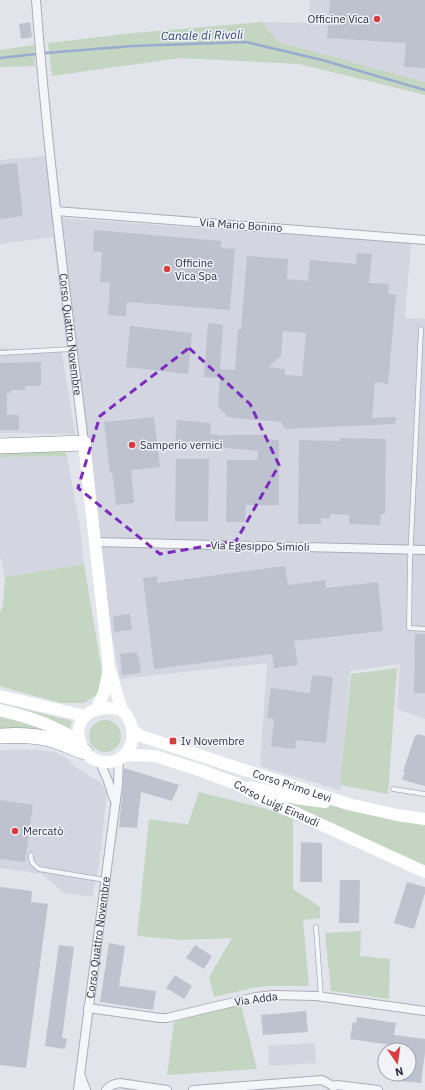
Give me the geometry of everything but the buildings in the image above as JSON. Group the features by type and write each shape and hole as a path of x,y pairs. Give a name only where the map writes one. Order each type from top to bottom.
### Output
{"highway":[{"path":"0,446 84,443"},
{"path":"0,736 37,737 82,747"}],"main road":[{"name":"Corso Quattro Novembre","path":"84,443 109,668 114,682 117,698 123,712"},
{"name":"Corso Quattro Novembre","path":"96,710 104,693 109,668"},
{"path":"0,696 86,716"},
{"path":"0,710 34,719 67,734 82,747 89,757 100,762 113,762 121,758 132,745 133,738 129,718 123,712 113,708 90,712 80,724 78,734 82,747"},
{"name":"Corso Luigi Einaudi","path":"132,730 141,736 237,768"},
{"name":"Corso Luigi Einaudi","path":"121,758 137,755 155,756 237,784 259,797 425,872"},
{"name":"Corso Primo Levi","path":"237,768 348,804 397,815 425,819"},
{"name":"Corso Primo Levi","path":"237,784 296,798 348,804"}],"street":[{"name":"Corso Quattro Novembre","path":"36,0 40,57 56,211 84,443"},
{"name":"Via Mario Bonino","path":"56,211 425,240"},
{"name":"Via Egesippo Simioli","path":"95,542 425,550"},
{"name":"Corso Quattro Novembre","path":"78,1090 79,1071 121,758"},
{"name":"Corso Quattro Novembre","path":"100,762 108,780 115,803"},
{"name":"Via Adda","path":"88,1008 167,1018 225,1004 273,995 321,997 425,1011"},
{"name":"Corso Quattro Novembre","path":"79,1071 86,1090"},
{"path":"193,1090 322,1080 332,1088 337,1085 378,1090"},
{"path":"106,1090 109,1086 120,1083 167,1090"}],"lane":[{"path":"421,329 410,550 409,628 425,629"},
{"path":"0,353 73,349"},
{"path":"393,789 425,794"},
{"path":"31,855 33,864 39,869 105,880"},
{"path":"316,927 321,997"}],"highlighted area":[{"path":"189,348 250,404 279,465 236,541 160,554 78,488 100,416"}],"shaded area":[{"path":"310,0 425,0 425,82 279,42 261,22 309,23"},
{"path":"44,156 62,218 411,243 405,318 425,319 425,719 397,709 400,664 350,671 340,790 260,766 267,663 120,679 95,542 53,237 0,244 0,160"},
{"path":"0,348 62,352 75,434 0,433"},
{"path":"67,456 80,527 84,564 5,577 0,555 0,457"},
{"path":"14,749 56,752 67,758 75,767 101,783 107,792 99,867 92,897 64,893 42,874 0,868 0,751"},
{"path":"315,1043 316,1063 269,1066 268,1046"}],"green space":[{"path":"261,22 279,42 425,82 425,95 299,64 180,58 52,76 48,43 133,33"},
{"path":"34,45 35,66 0,67 0,50"},
{"path":"0,450 60,450 65,452 67,456 0,457"},
{"path":"84,564 102,673 98,694 84,703 60,703 0,686 0,612 3,606 5,577"},
{"path":"397,668 388,794 340,785 351,674"},
{"path":"0,703 72,721 69,730 45,717"},
{"path":"0,717 40,728 38,732 0,732"},
{"path":"102,720 108,720 118,727 121,736 120,742 114,749 108,752 102,752 92,745 89,739 89,733 96,723"},
{"path":"199,792 267,809 293,819 293,889 320,907 320,918 303,920 309,986 269,986 252,988 214,997 209,977 232,938 182,940 137,936 149,819 191,825 188,824"},
{"path":"280,798 328,805 386,817 425,822 425,870 418,869"},
{"path":"361,931 360,956 390,959 389,999 331,991 325,933"},
{"path":"241,1005 257,1069 167,1075 174,1022"}],"waterway":[{"name":"Canale di Rivoli","path":"45,53 133,46 246,42 322,60 425,90"},
{"path":"0,58 36,54"}],"place":[{"name":"Officine Vica","path":"377,19"},
{"name":"Officine Vica Spa","path":"167,269"},
{"name":"Samperio vernici","path":"132,445"},
{"name":"Iv Novembre","path":"173,741"},
{"name":"Mercatò","path":"15,831"}]}
